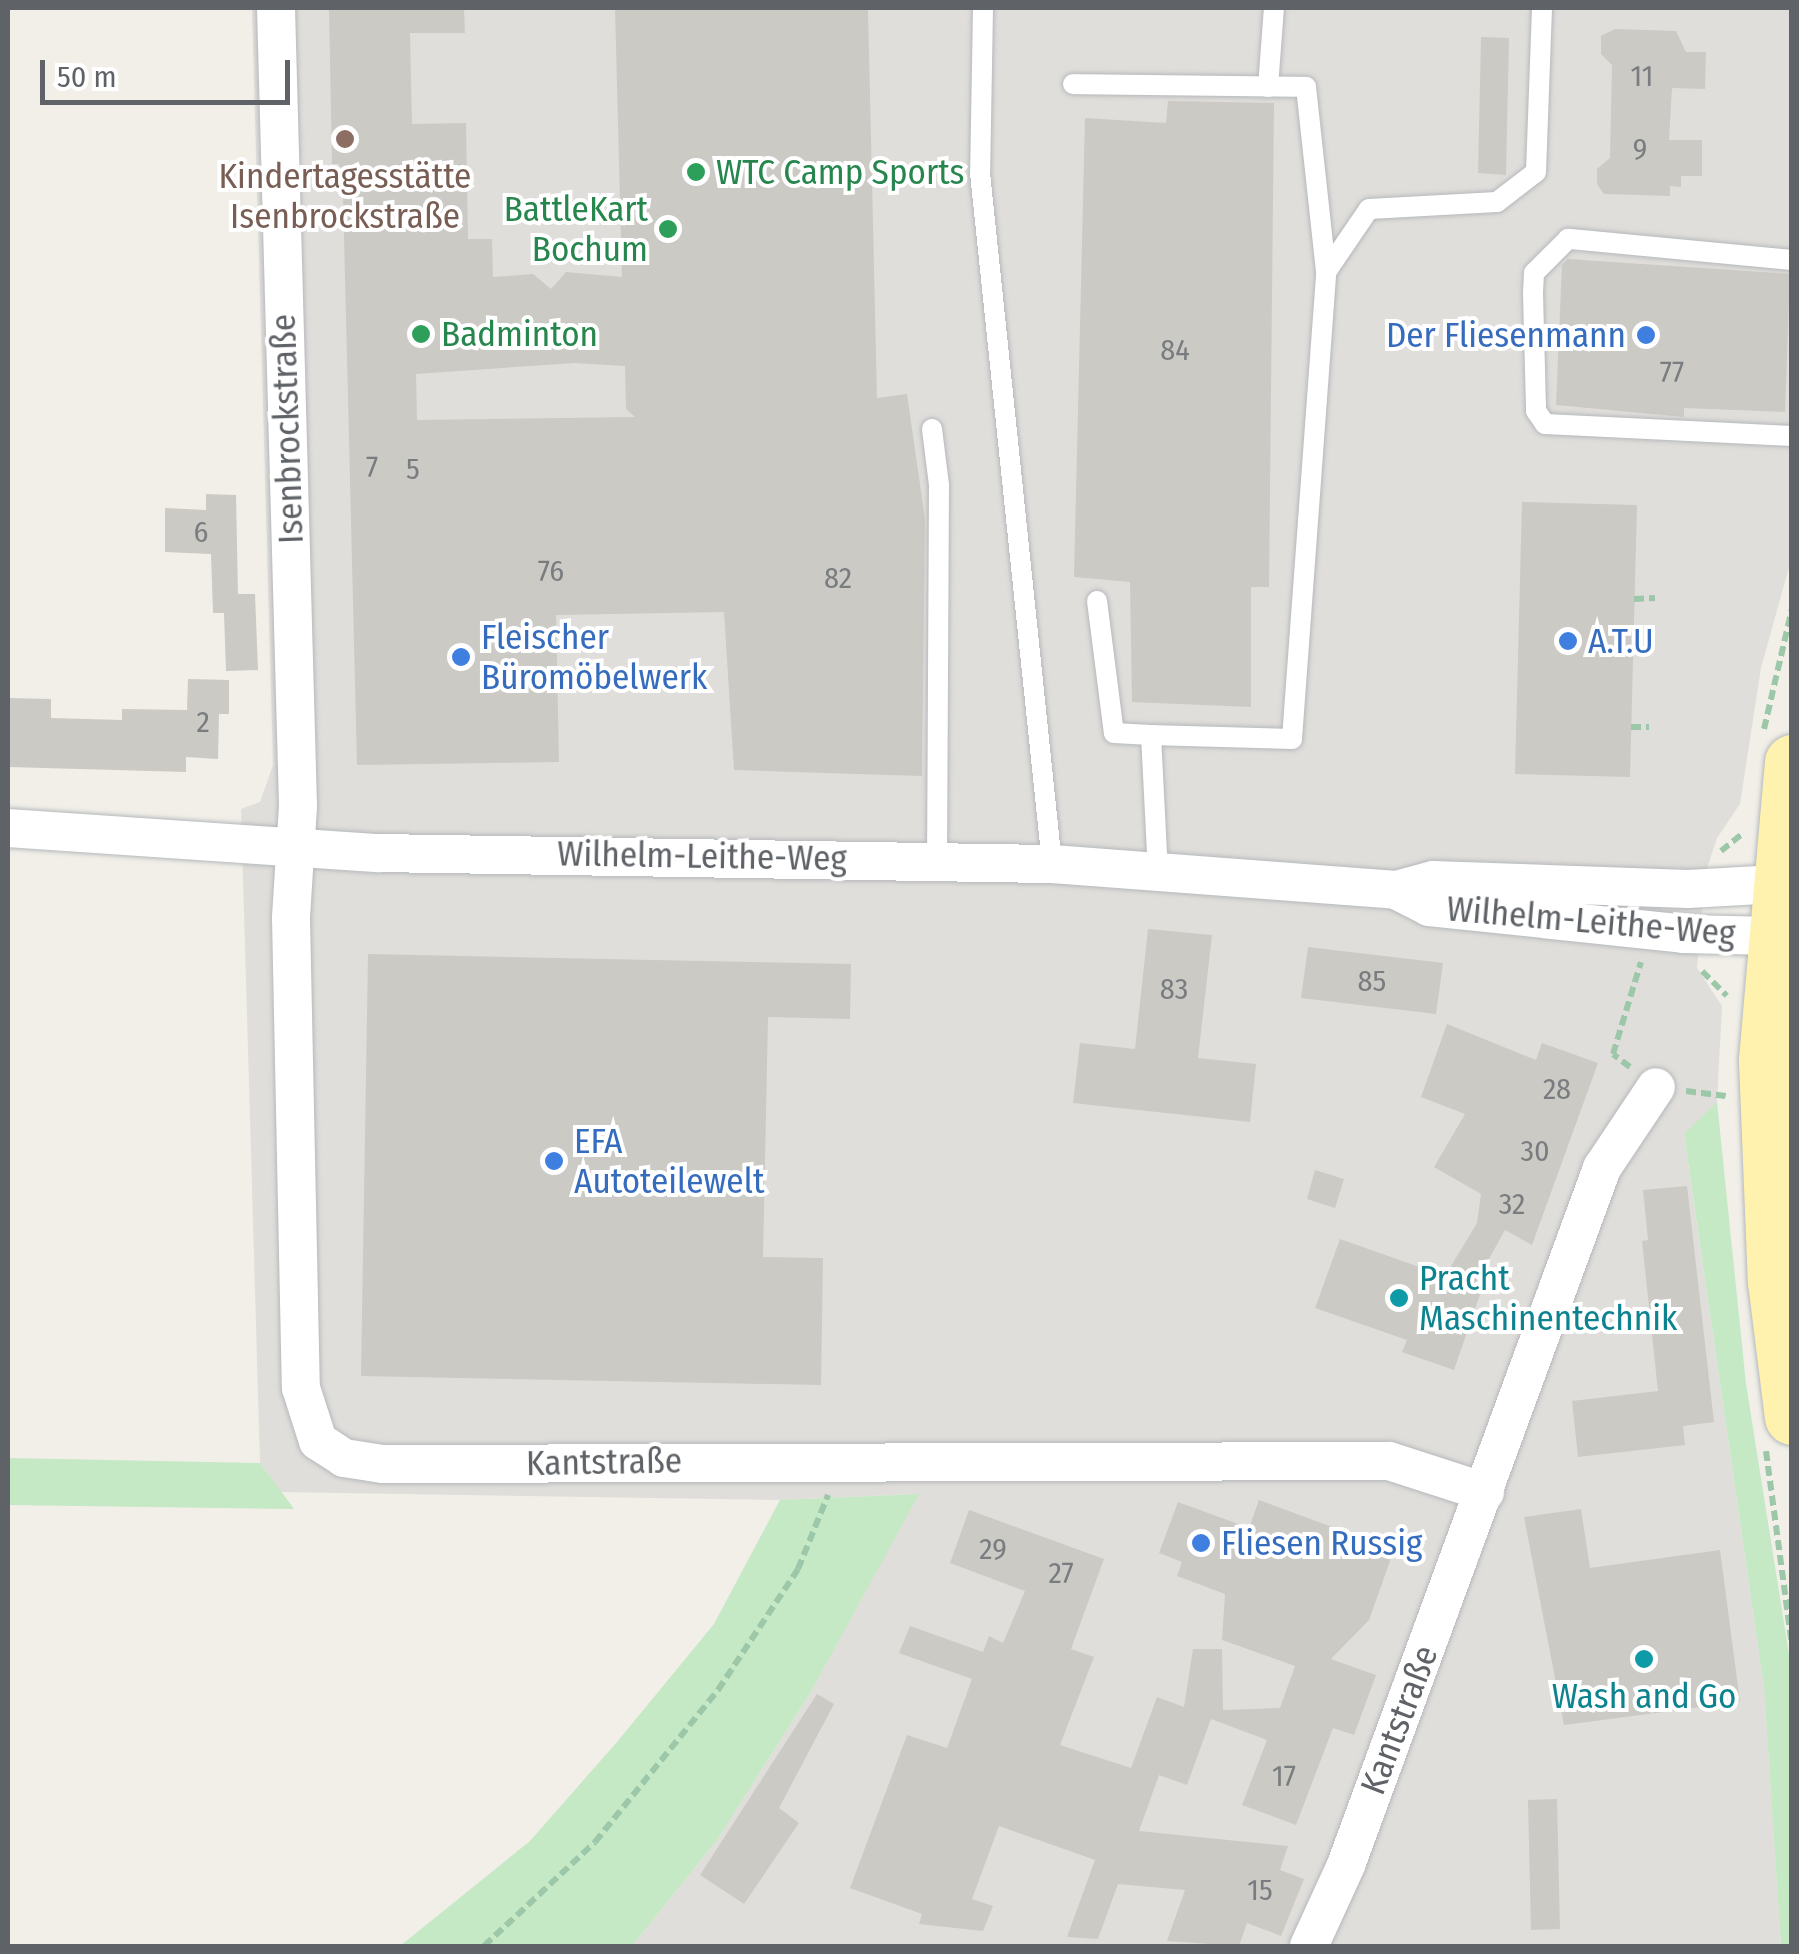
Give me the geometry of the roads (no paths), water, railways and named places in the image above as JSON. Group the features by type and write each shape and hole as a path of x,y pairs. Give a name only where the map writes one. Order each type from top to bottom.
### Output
{"main road":[{"path":"1792,762 1784,909 1766,1062 1775,1281 1792,1417"}],"street":[{"name":"Isenbrockstraße","path":"276,8 296,850"},
{"name":"Wilhelm-Leithe-Weg","path":"8,828 296,850 1052,864 1396,890 1433,880 1688,889 1784,909"},
{"name":"Kantstraße","path":"296,850 291,918 301,1388 318,1441 344,1458 383,1464 1388,1461 1484,1492"},
{"name":"Wilhelm-Leithe-Weg","path":"1396,890 1429,907 1684,934 1784,909"},
{"name":"Kantstraße","path":"1309,1946 1484,1492 1602,1168 1656,1087"}],"lane":[{"path":"983,8 980,173 1052,864"},
{"path":"1268,87 1274,8"},
{"path":"1326,272 1369,209 1497,202 1536,172 1542,8"},
{"path":"1073,84 1306,88 1326,272 1292,739 1114,733 1097,600"},
{"path":"1792,260 1568,239 1534,274 1533,293 1536,412 1545,424 1792,436"},
{"path":"932,429 939,485 937,860"},
{"path":"1151,736 1158,871"}],"place":[{"name":"Kindertagesstätte Isenbrockstraße","path":"345,139"},
{"name":"WTC Camp Sports","path":"696,172"},
{"name":"BattleKart Bochum","path":"668,229"},
{"name":"Badminton","path":"421,334"},
{"name":"Der Fliesenmann","path":"1646,335"},
{"name":"A.T.U","path":"1568,641"},
{"name":"Fleischer Büromöbelwerk","path":"461,657"},
{"name":"EFA Autoteilewelt","path":"554,1161"},
{"name":"Pracht Maschinentechnik","path":"1399,1298"},
{"name":"Fliesen Russig","path":"1201,1543"},
{"name":"Wash and Go","path":"1644,1659"}]}
